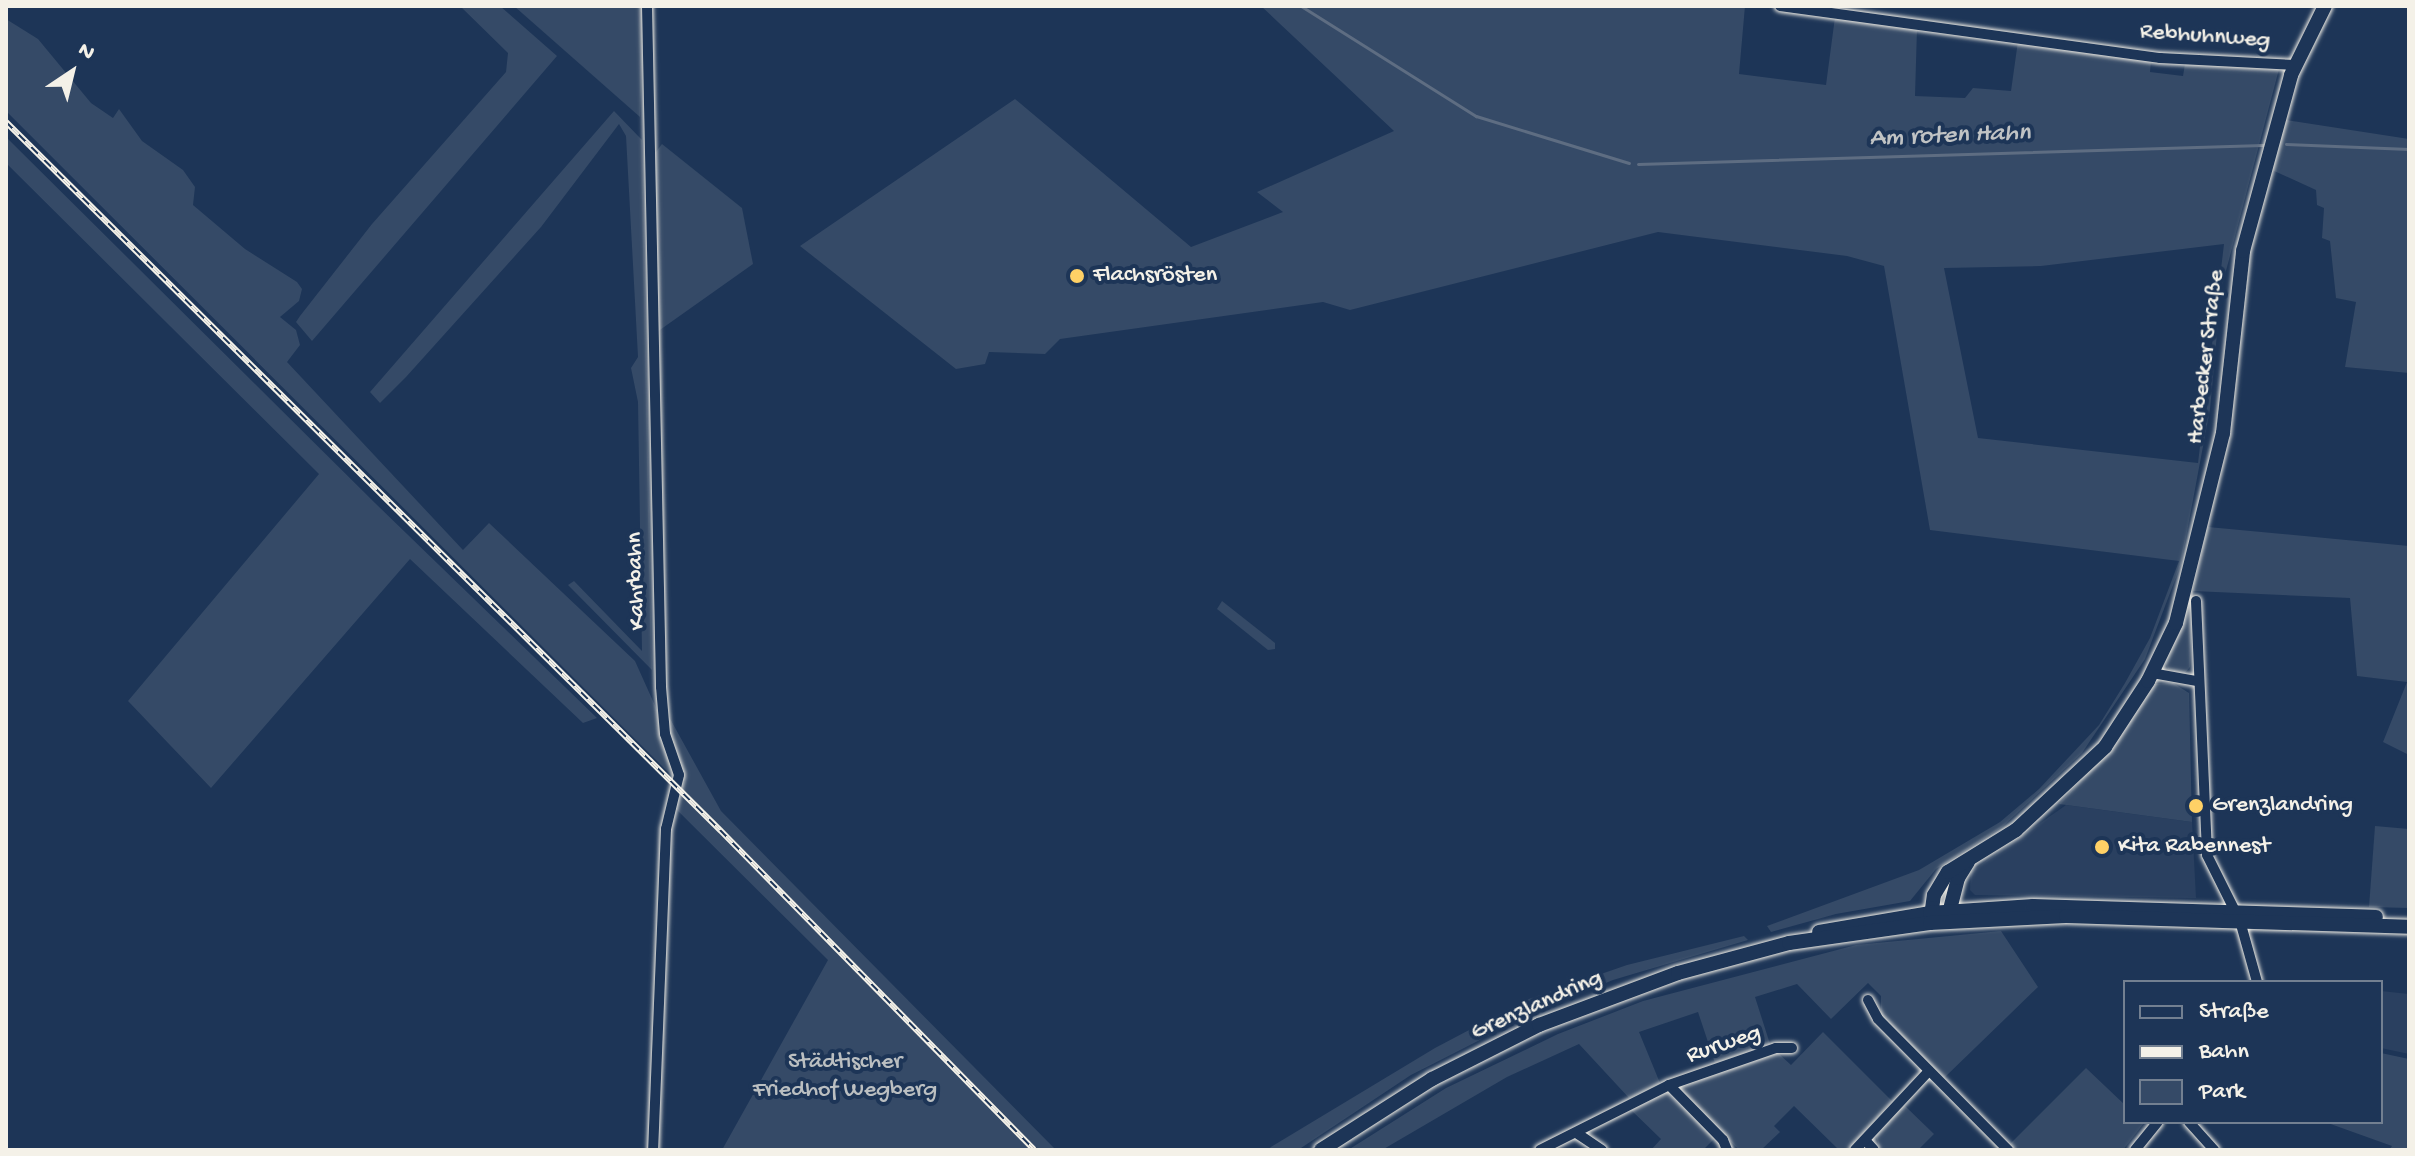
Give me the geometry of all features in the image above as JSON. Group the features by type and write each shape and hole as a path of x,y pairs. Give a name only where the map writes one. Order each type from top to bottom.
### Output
{"main road":[{"name":"Harbecker Straße","path":"1930,918 1948,872 2041,811 2091,762 2152,673 2176,623 2196,556 2223,433 2236,284 2295,65 2325,6"},
{"path":"1949,916 1958,878 1969,861"},
{"name":"Grenzlandring","path":"1321,1150 1432,1079 1539,1025 1678,973 1789,943 1930,918 2059,905 2409,927"},
{"name":"Grenzlandring","path":"2238,916 2409,919"}],"street":[{"name":"Kahrbahn","path":"647,6 661,687 665,734 679,775 666,829 653,1150"},
{"name":"Rebhuhnweg","path":"1780,6 2160,58 2295,65"},
{"path":"2196,601 2196,681 2207,855 2238,916 2256,980"},
{"path":"2152,673 2196,681"},
{"path":"1868,1000 1878,1019 2008,1150"},
{"name":"Rurweg","path":"1540,1150 1578,1134 1669,1085 1776,1048 1792,1048"},
{"path":"1855,1150 1929,1071"},
{"name":"Rurweg","path":"1669,1085 1723,1140 1727,1150"},
{"path":"2135,1150 2156,1124"},
{"path":"2191,1124 2214,1150"},
{"path":"1578,1134 1602,1150"},
{"path":"1865,1140 1874,1150"}],"shaded area":[{"name":"Kita Rabennest","path":"2066,805 2192,822 2196,898 1975,895 1970,890 1971,872"},
{"path":"2383,991 2409,994 2409,1054 2383,1048"}],"green space":[{"path":"460,6 500,6 557,56 312,341 296,322 300,316 372,224 506,72 508,53"},
{"path":"514,6 644,6 640,117"},
{"path":"1261,6 1745,6 1739,74 1826,85 1835,17 1917,29 1915,96 1965,98 1973,88 2011,91 2018,41 2151,60 2150,72 2183,76 2185,64 2279,69 2221,290 2210,409 2181,564 2145,659 2082,753 2002,827 1936,869 1910,901 1836,914 1771,932 1767,926 1919,870 2000,822 2039,789 2099,725 2125,683 2150,638 2179,561 1930,530 1884,266 1847,256 1658,232 1350,310 1323,302 1060,339 1045,354 989,352 985,364 956,369 800,246 1015,99 1191,247 1283,212 1257,192 1394,131","holes":["2224,244 2198,463 1978,438 1944,268 2041,266"]},
{"path":"6,19 38,39 91,103 113,118 119,109 142,141 183,170 195,187 193,205 245,249 297,282 302,289 299,301 280,317 296,330 300,345 287,362 463,550 489,523 635,661 657,710 661,738 676,769 672,776 6,111"},
{"path":"614,111 642,140 652,670 568,585 574,581 642,651 638,402 631,368 638,357 626,136 619,124 541,227 406,377 380,403 370,392"},
{"path":"2279,119 2409,139 2409,373 2345,367 2356,302 2336,298 2330,241 2322,238 2324,208 2317,205 2316,190 2272,170"},
{"path":"6,137 597,718 583,723 410,559 211,788 128,701 319,474 6,163"},
{"path":"662,144 742,208 753,264 657,332 653,156"},
{"path":"2208,527 2409,546 2409,755 2383,742 2407,682 2357,676 2350,598 2193,591 2190,667 2184,674 2168,669 2165,661 2189,605"},
{"path":"1222,601 1275,643 1275,649 1268,650 1217,609"},
{"path":"2173,683 2189,693 2192,822 2059,804 2110,749 2152,684"},
{"name":"Städtischer Friedhof Wegberg","path":"668,715 721,811 1056,1150 722,1150 828,960 675,808 685,781 667,733"},
{"path":"2375,826 2409,829 2409,908 2369,907"},
{"path":"2001,931 2038,987 1944,1078 1881,1015 1881,996 1868,983 1831,1019 1797,984 1755,997 1770,1044 1715,1063 1698,1012 1639,1032 1660,1083 1629,1098 1579,1044 1507,1077 1382,1150 1348,1150 1446,1088 1558,1034 1643,1001 1856,945"},
{"path":"1744,936 1748,940 1613,980 1535,1012 1411,1075 1298,1150 1266,1150 1435,1048 1526,1000 1627,965"},
{"path":"1823,1032 1892,1101 1848,1150 1839,1150 1794,1106 1774,1126 1780,1132 1761,1150 1739,1150 1680,1090 1682,1085 1778,1053 1791,1065"},
{"path":"2383,1053 2409,1059 2409,1150 2389,1150 2392,1146 2331,1124 2383,1124"},
{"path":"2086,1068 2123,1103 2123,1124 2143,1124 2123,1150 2016,1150 2010,1144"},
{"path":"1667,1092 1715,1138 1703,1150 1651,1150 1661,1139 1630,1109"},
{"path":"1903,1104 1934,1134 1918,1150 1880,1150 1876,1136"}],"waterway":[{"name":"Am roten Hahn","path":"1301,6 1476,116 1629,163"},
{"name":"Am roten Hahn","path":"2286,144 2409,149"},
{"name":"Am roten Hahn","path":"1638,164 2263,145"}],"railway":[{"path":"6,122 720,830 1034,1150"}],"place":[{"name":"Flachsrösten","path":"1077,276"},
{"name":"Grenzlandring","path":"2196,806"},
{"name":"Kita Rabennest","path":"2102,847"}]}
